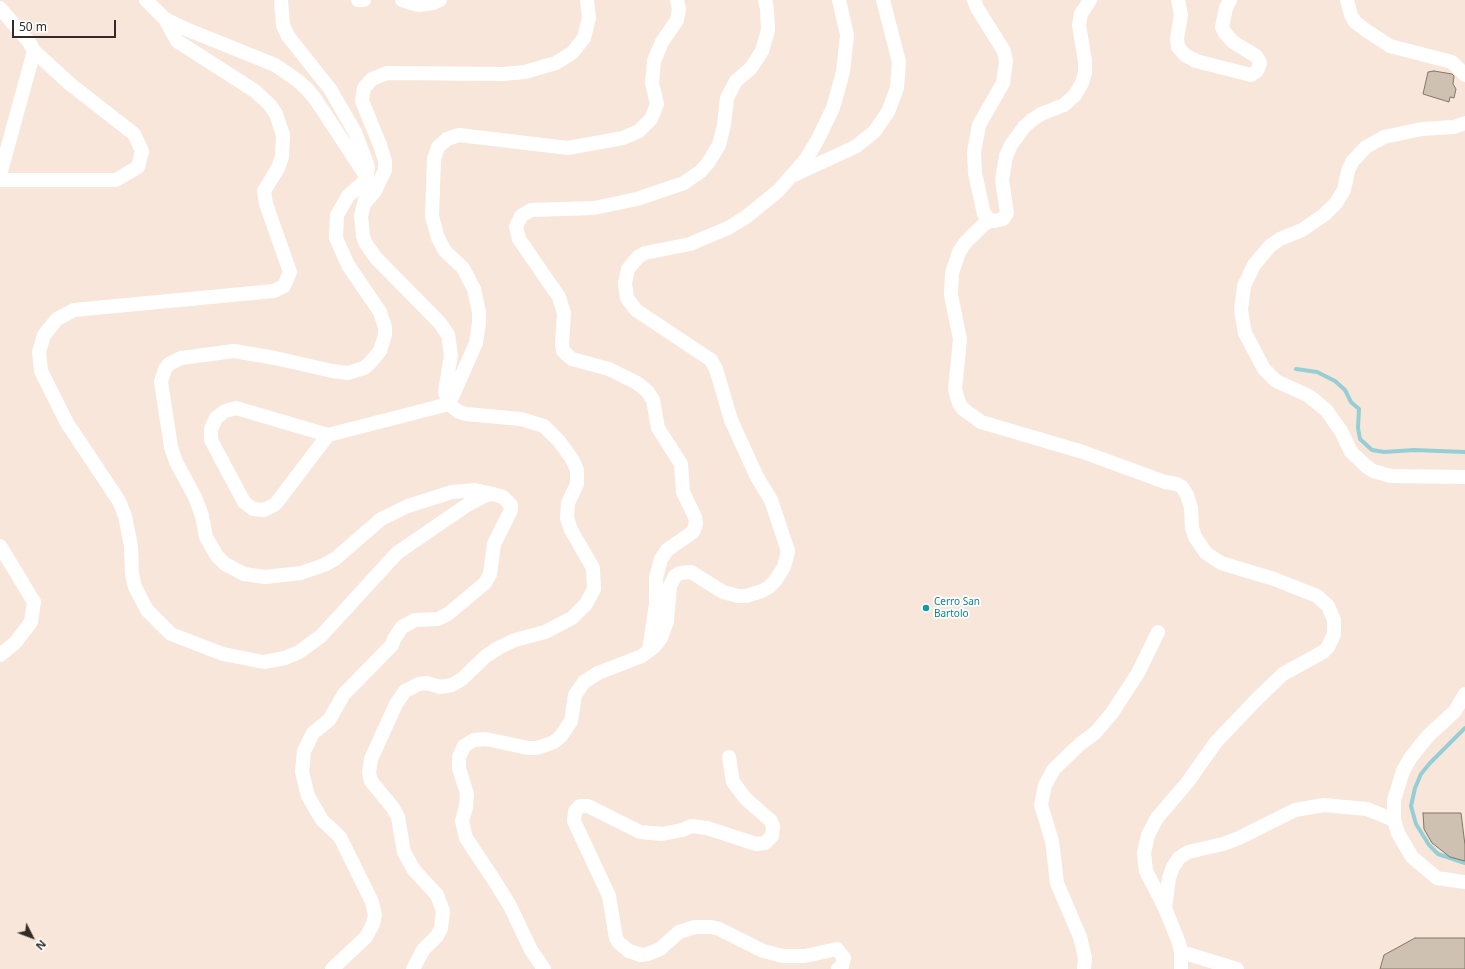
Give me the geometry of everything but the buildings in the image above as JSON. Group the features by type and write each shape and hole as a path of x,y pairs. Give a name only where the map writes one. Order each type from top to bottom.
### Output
{"street":[{"path":"146,0 165,19 177,41 255,91 270,105 276,114 282,135 282,157 278,168 264,191 266,204 290,272 284,286 274,291 74,310 57,319 44,335 39,352 41,371 67,422 119,501 126,516 131,546 132,574 135,587 147,610 171,634 223,654 264,662 285,658 299,652 321,636 397,553 467,505 484,496 493,494"},
{"path":"281,0 284,25 288,36 330,89 355,132 366,161 368,168 366,196 362,206 361,226 363,236 371,251 440,323 448,335 451,355 445,392 449,404 459,412 466,414 529,420 544,426 554,435 572,459 577,470 577,484 568,503 567,518 572,530 591,562 595,582 591,597 572,618 545,632 522,638 500,647 486,656 462,679 452,685 440,686 427,683 412,687 405,691 396,704 371,759 369,773 375,788 388,801 398,817 401,843 407,860 421,879 437,895 443,911 441,928 437,936 423,950 413,969"},
{"path":"358,0 364,0"},
{"path":"402,0 418,5 440,0"},
{"path":"362,206 375,191 385,170 385,161 380,145 362,101 364,88 372,79 387,73 504,74 525,72 556,63 572,53 584,38 589,18 587,0"},
{"path":"449,404 476,343 480,324 474,289 463,268 445,251 438,238 432,216 434,159 438,147 447,139 459,135 568,148 623,138 639,131 651,119 657,104 652,83 654,61 662,42 678,20 679,9 677,0"},
{"path":"649,652 656,604 656,578 661,559 667,550 693,532 696,524 695,517 683,492 681,464 658,428 653,400 647,391 637,383 609,369 572,359 564,351 562,344 564,313 559,297 519,239 516,227 521,216 531,210 594,208 637,199 684,183 701,171 719,145 724,125 727,98 736,81 751,68 764,46 768,20 765,0"},
{"path":"544,969 531,950 498,886 466,838 462,821 466,807 467,794 459,768 459,756 464,746 474,740 480,739 528,748 542,747 554,742 567,729 571,721 575,695 584,682 598,673 649,652 655,646 665,630 670,586 675,576 685,572 691,572 723,592 738,596 754,594 769,587 778,578 784,567 788,551 771,500 757,477 732,420 716,369 711,360 636,310 627,298 625,290 626,276 633,263 645,253 690,244 728,228 763,205 793,176 817,141 839,90 846,53 847,35 839,0"},
{"path":"793,176 855,147 874,132 888,112 897,88 898,62 883,0"},
{"path":"974,0 977,8 1004,51 1006,62 1003,83 979,125 974,152 975,173 984,214 994,222 1003,219 1007,213 1002,180 1003,168 1006,156 1017,135 1032,120 1041,114 1064,105 1075,95 1082,83 1085,73 1085,61 1080,19 1081,14 1090,0"},
{"path":"1178,0 1181,15 1177,38 1178,48 1185,55 1196,61 1251,75 1257,71 1260,63 1258,59 1256,56 1233,42 1222,27 1230,0"},
{"path":"1346,0 1355,22 1366,31 1390,46 1452,62 1465,76"},
{"path":"0,8 29,42 34,51 70,84 134,134 142,151 138,167 116,180 0,180"},
{"path":"165,19 186,29 262,59 297,80 316,100 364,172 366,180"},
{"path":"0,175 34,51"},
{"path":"1465,123 1454,127 1422,129 1384,137 1366,147 1352,162 1348,171 1344,190 1336,203 1302,230 1285,237 1270,246 1254,265 1244,286 1241,310 1245,333 1264,369 1276,381 1299,391 1326,410 1341,431 1351,452 1366,466 1373,471 1391,476 1465,477"},
{"path":"332,969 366,937 373,924 375,915 372,902 340,837 322,820 308,796 302,772 304,751 314,733 328,720 344,694 392,645 402,627 415,620 438,619 448,614 488,579 494,544 511,510 511,505 507,500 493,494 475,490 452,492 408,506 381,519 335,559 313,570 288,575 254,576 234,570 217,556 206,537 202,516 195,497 176,462 171,447 161,389 162,375 169,364 175,360 234,351 340,373 356,371 376,358 383,343 385,327 383,319 348,265 336,238 337,215 348,196 366,180"},
{"path":"990,220 980,227 965,243 959,252 952,273 951,295 960,339 955,389 959,403 963,409 981,422 1083,452 1165,482 1177,484 1182,487 1187,495 1191,508 1192,528 1195,537 1206,553 1221,563 1274,579 1317,596 1328,606 1334,620 1334,634 1328,647 1323,652 1283,674 1258,699 1216,742 1187,783 1152,826 1146,845 1145,862 1149,880 1165,908 1181,952 1181,969"},
{"path":"328,435 274,505 264,510 253,509 244,502 211,440 216,418 225,411 236,408 328,435 449,404"},
{"path":"0,546 34,602 31,622 14,642 0,655"},
{"path":"1084,969 1085,958 1080,937 1057,883 1052,841 1041,805 1045,785 1054,769 1080,744 1095,733 1112,713 1138,672 1158,632"},
{"path":"1465,694 1455,711 1428,736 1411,757 1398,785 1394,800 1394,820 1404,846 1419,865 1437,878 1465,882"},
{"path":"729,757 733,782 746,799 771,821 773,826 772,836 765,843 756,844 707,828 692,826 682,830 662,834 640,832 588,806 580,806 575,811 574,822 609,896 616,938 619,943 629,951 641,955 660,949 679,932 695,927 711,927 719,929 763,951 783,956 806,956 837,949 841,951 844,958 842,966 838,969"},
{"path":"1165,908 1172,867 1179,858 1188,852 1223,844 1239,838 1295,810 1324,805 1367,809 1394,820"},
{"path":"1181,952 1237,969"}],"waterway":[{"path":"1296,369 1317,372 1335,381 1345,390 1351,402 1359,409 1358,428 1360,439 1372,450 1384,452 1414,450 1465,452"},
{"path":"1465,728 1421,774 1415,788 1411,806 1416,824 1429,845 1438,854 1465,863"}],"place":[{"name":"Cerro San Bartolo","path":"926,608"}]}
